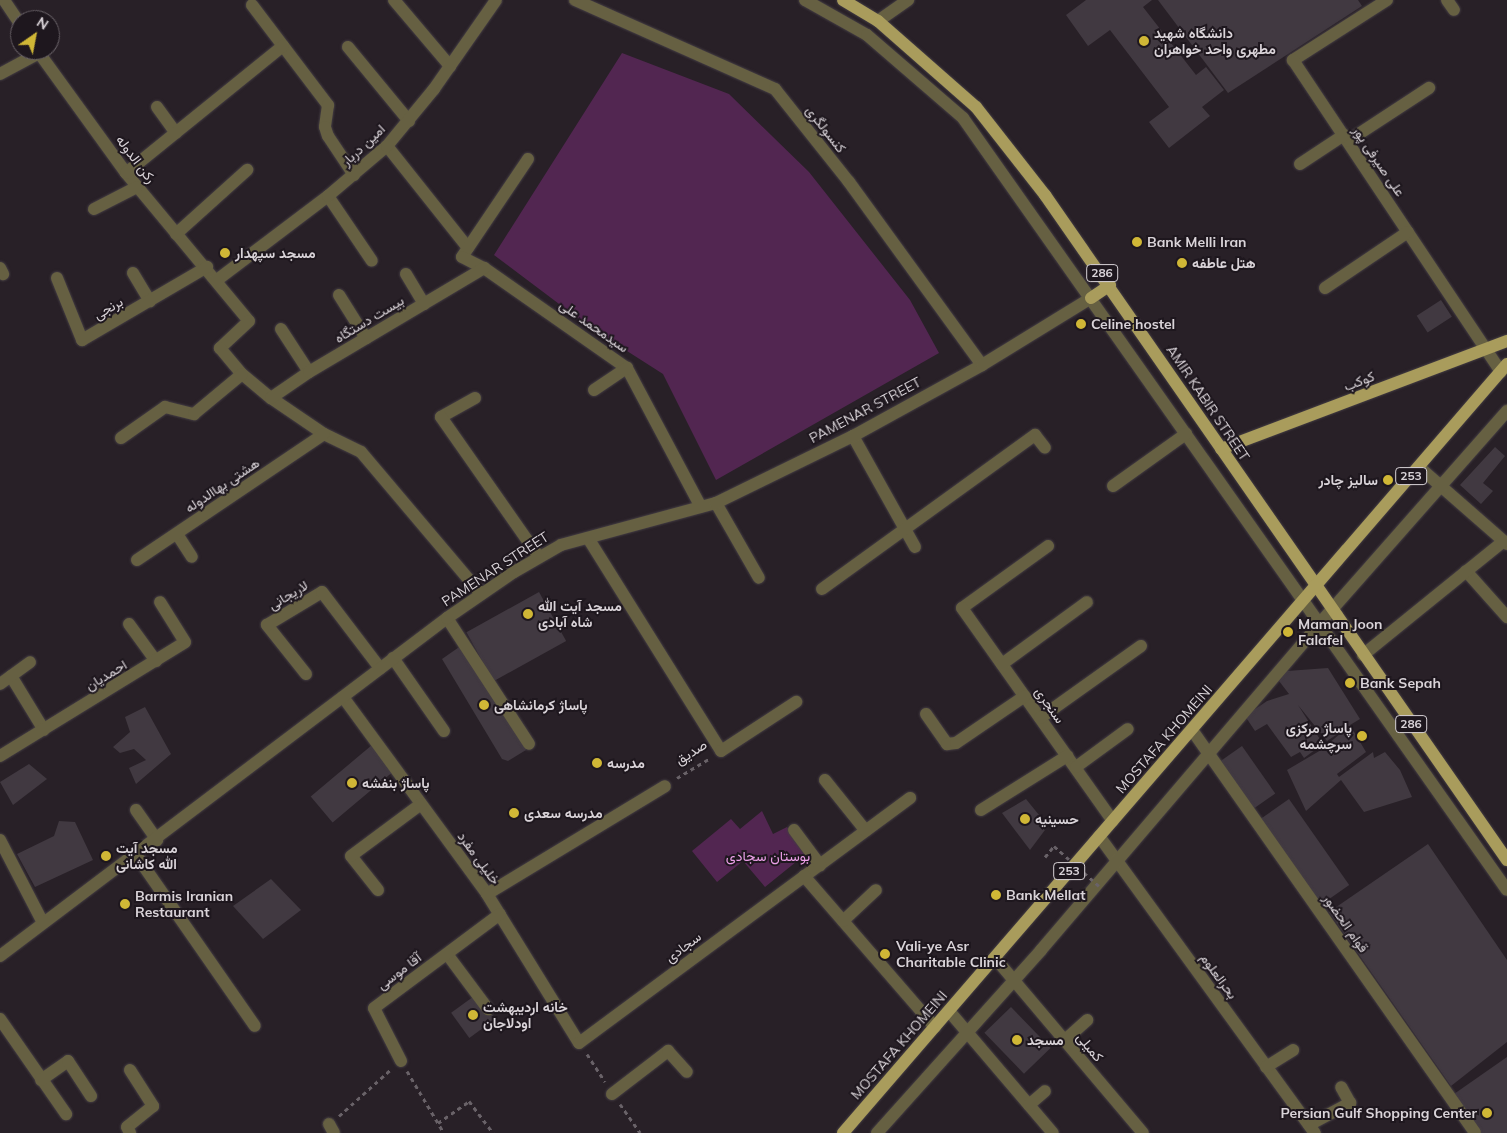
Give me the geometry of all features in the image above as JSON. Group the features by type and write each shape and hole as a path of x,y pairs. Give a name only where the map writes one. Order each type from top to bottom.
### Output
{"main road":[{"name":"AMIR KABIR STREET","path":"843,0 878,21 976,107 1110,284 1315,587 1507,860"},
{"path":"1091,298 1110,284"},
{"name":"کوکب","path":"1221,449 1507,341"},
{"name":"MOSTAFA KHOMEINI","path":"845,1132 1504,368"}],"street":[{"path":"394,0 450,66"},
{"name":"امین دربار","path":"218,280 328,196 387,146 409,121 496,0"},
{"name":"کنسولگری","path":"574,0 775,89 849,182 982,365"},
{"path":"805,0 867,34 963,118 1304,599 1507,890"},
{"path":"878,21 908,0"},
{"name":"علی صیرفی پور","path":"1387,0 1367,5 1293,60 1485,349 1504,368"},
{"path":"252,5 328,105 325,127 328,136 354,175"},
{"path":"126,173 283,46"},
{"path":"348,46 409,121"},
{"path":"0,74 23,60"},
{"name":"رکن الدوله","path":"44,60 126,173 176,234 218,280 249,321 220,348 242,374"},
{"path":"1300,164 1429,88"},
{"path":"157,107 176,133"},
{"name":"سیدمحمد علی","path":"387,146 465,253 627,368 701,507"},
{"path":"465,253 528,159"},
{"path":"176,234 247,170"},
{"path":"94,209 137,187"},
{"path":"328,196 372,261"},
{"path":"1324,288 1408,232"},
{"name":"برنجی","path":"57,278 82,340 207,268"},
{"name":"بیست دستگاه","path":"271,398 309,372 484,268"},
{"path":"133,273 150,301"},
{"path":"406,274 424,304"},
{"path":"339,295 366,338"},
{"name":"PAMENAR STREET","path":"0,956 158,840 447,618 539,557 561,545 716,503 853,436 982,365 1091,298"},
{"path":"281,329 309,372"},
{"path":"594,390 627,368"},
{"path":"121,438 165,407 194,414 242,374 271,398 324,434 361,452 481,594"},
{"path":"475,398 441,417 539,557"},
{"path":"877,1133 1117,860 1331,610 1443,487 1507,411"},
{"name":"هشتی بهاالدوله","path":"137,560 324,434"},
{"path":"1113,486 1186,434"},
{"path":"822,589 1035,435 1045,448"},
{"path":"853,436 915,547"},
{"path":"1362,655 1505,542 1418,467"},
{"path":"716,503 759,578"},
{"path":"177,534 192,557"},
{"name":"صدیق","path":"588,538 721,751"},
{"name":"سنجری","path":"1048,546 962,608 1113,820"},
{"path":"1466,571 1507,617"},
{"name":"لاریجانی","path":"306,674 267,625 322,592 380,668"},
{"name":"احمدیان","path":"0,756 185,642 160,602"},
{"path":"1002,664 1087,602"},
{"path":"447,618 529,744"},
{"path":"129,624 156,661"},
{"path":"1040,718 1141,646"},
{"path":"393,658 444,731"},
{"path":"30,662 5,680 44,730"},
{"path":"926,714 947,744 956,743 1025,696"},
{"name":"خلیلی مفرد","path":"344,697 487,894 579,1043"},
{"path":"721,751 796,702"},
{"path":"1076,767 1128,729"},
{"name":"قوام الحضور","path":"1192,730 1475,1133"},
{"path":"981,810 1067,756"},
{"path":"825,780 866,830"},
{"path":"487,894 665,786"},
{"name":"سجادی","path":"579,1043 910,798"},
{"path":"378,890 351,856 420,804"},
{"path":"136,810 158,840"},
{"path":"794,830 820,865"},
{"name":"بحرالعلوم","path":"1099,836 1312,1129"},
{"path":"0,840 43,923"},
{"path":"136,855 255,1026"},
{"path":"804,876 935,1027"},
{"path":"843,921 876,890"},
{"name":"آقا موسی","path":"401,1061 374,1008 500,914"},
{"path":"447,954 488,1009"},
{"name":"کمیلی","path":"995,958 1143,1133"},
{"path":"949,1011 1053,1133"},
{"path":"0,1019 66,1114"},
{"path":"1065,1040 1087,1020"},
{"path":"1266,1066 1293,1050"},
{"path":"612,1094 668,1051 687,1072"},
{"path":"41,1080 68,1061 91,1096"},
{"path":"130,1070 153,1106 127,1127 130,1133"},
{"path":"1312,1129 1350,1103 1341,1087"},
{"path":"1029,1105 1046,1091"}],"path":[{"name":"صدیق","path":"665,786 721,751"},
{"path":"1045,857 1054,846 1100,886"},
{"path":"332,1129 401,1061 444,1133"},
{"path":"438,1123 468,1101 494,1133"}],"green space":[{"path":"622,53 729,94 809,172 910,300 939,353 716,480 663,374 591,328 494,255"},
{"name":"بوستان سجادی","path":"762,811 773,834 787,827 807,853 765,887 743,861 717,882 692,851 731,819 740,829"}],"building":[{"path":"1086,0 1152,0 1143,7 1196,75 1206,67 1224,90 1202,107 1210,116 1169,148 1149,122 1169,107 1110,30 1088,46 1066,15"},
{"path":"1158,0 1358,0 1362,6 1228,93"},
{"path":"1441,300 1452,317 1428,333 1417,316"},
{"path":"1495,447 1505,456 1483,483 1493,491 1481,504 1460,485"},
{"name":"مسجد آیت الله شاه آبادی","path":"539,592 566,641 494,681 466,632"},
{"name":"پاساژ کرمانشاهی","path":"462,645 526,750 508,761 502,759 442,659"},
{"path":"1328,668 1360,719 1350,725 1366,752 1337,774 1339,777 1373,752 1374,758 1385,752 1400,770 1412,797 1364,812 1341,780 1306,811 1287,770 1321,750 1348,727 1327,741 1298,705 1323,744 1304,758 1300,752 1291,757 1267,724 1255,731 1245,716 1267,701 1289,694 1279,681 1287,671"},
{"path":"145,707 171,754 136,784 129,768 146,760 134,749 120,753 113,747 130,732 125,717"},
{"name":"پاساژ بنفشه","path":"372,745 394,771 333,822 311,796"},
{"path":"1242,746 1275,794 1253,809 1220,761"},
{"path":"29,764 47,779 13,805 0,782"},
{"name":"حسینیه","path":"1026,799 1048,826 1030,850 1002,813"},
{"path":"1289,799 1349,885 1321,905 1261,819"},
{"path":"59,821 75,822 93,860 35,887 17,854 54,836"},
{"path":"1428,844 1507,960 1507,1042 1451,1086 1329,912"},
{"path":"271,879 301,910 263,939 233,906"},
{"name":"خانه اردیبهشت اودلاجان","path":"477,994 495,1019 469,1038 451,1013"},
{"name":"مسجد","path":"1011,1007 1051,1048 1024,1074 984,1033"},
{"name":"Persian Gulf Shopping Center","path":"1507,1057 1507,1133 1481,1133 1454,1094"}],"place":[{"name":"دانشگاه شهید مطهری واحد خواهران","path":"1144,41"},
{"name":"Bank Melli Iran","path":"1137,242"},
{"name":"مسجد سپهدار","path":"225,253"},
{"name":"هتل عاطفه","path":"1182,263"},
{"name":"Celine hostel","path":"1081,324"},
{"name":"سالیز چادر","path":"1388,480"},
{"name":"مسجد آیت الله شاه آبادی","path":"528,614"},
{"name":"Maman Joon Falafel","path":"1288,632"},
{"name":"Bank Sepah","path":"1350,683"},
{"name":"پاساژ کرمانشاهی","path":"484,705"},
{"name":"پاساژ مرکزی سرچشمه","path":"1362,736"},
{"name":"مدرسه","path":"597,763"},
{"name":"پاساژ بنفشه","path":"352,783"},
{"name":"مدرسه سعدی","path":"514,813"},
{"name":"حسینیه","path":"1025,819"},
{"name":"مسجد آیت الله کاشانی","path":"106,856"},
{"name":"Bank Mellat","path":"996,895"},
{"name":"Barmis Iranian Restaurant","path":"125,904"},
{"name":"Vali-ye Asr Charitable Clinic","path":"885,954"},
{"name":"خانه اردیبهشت اودلاجان","path":"473,1015"},
{"name":"مسجد","path":"1017,1040"},
{"name":"Persian Gulf Shopping Center","path":"1487,1113"}]}
